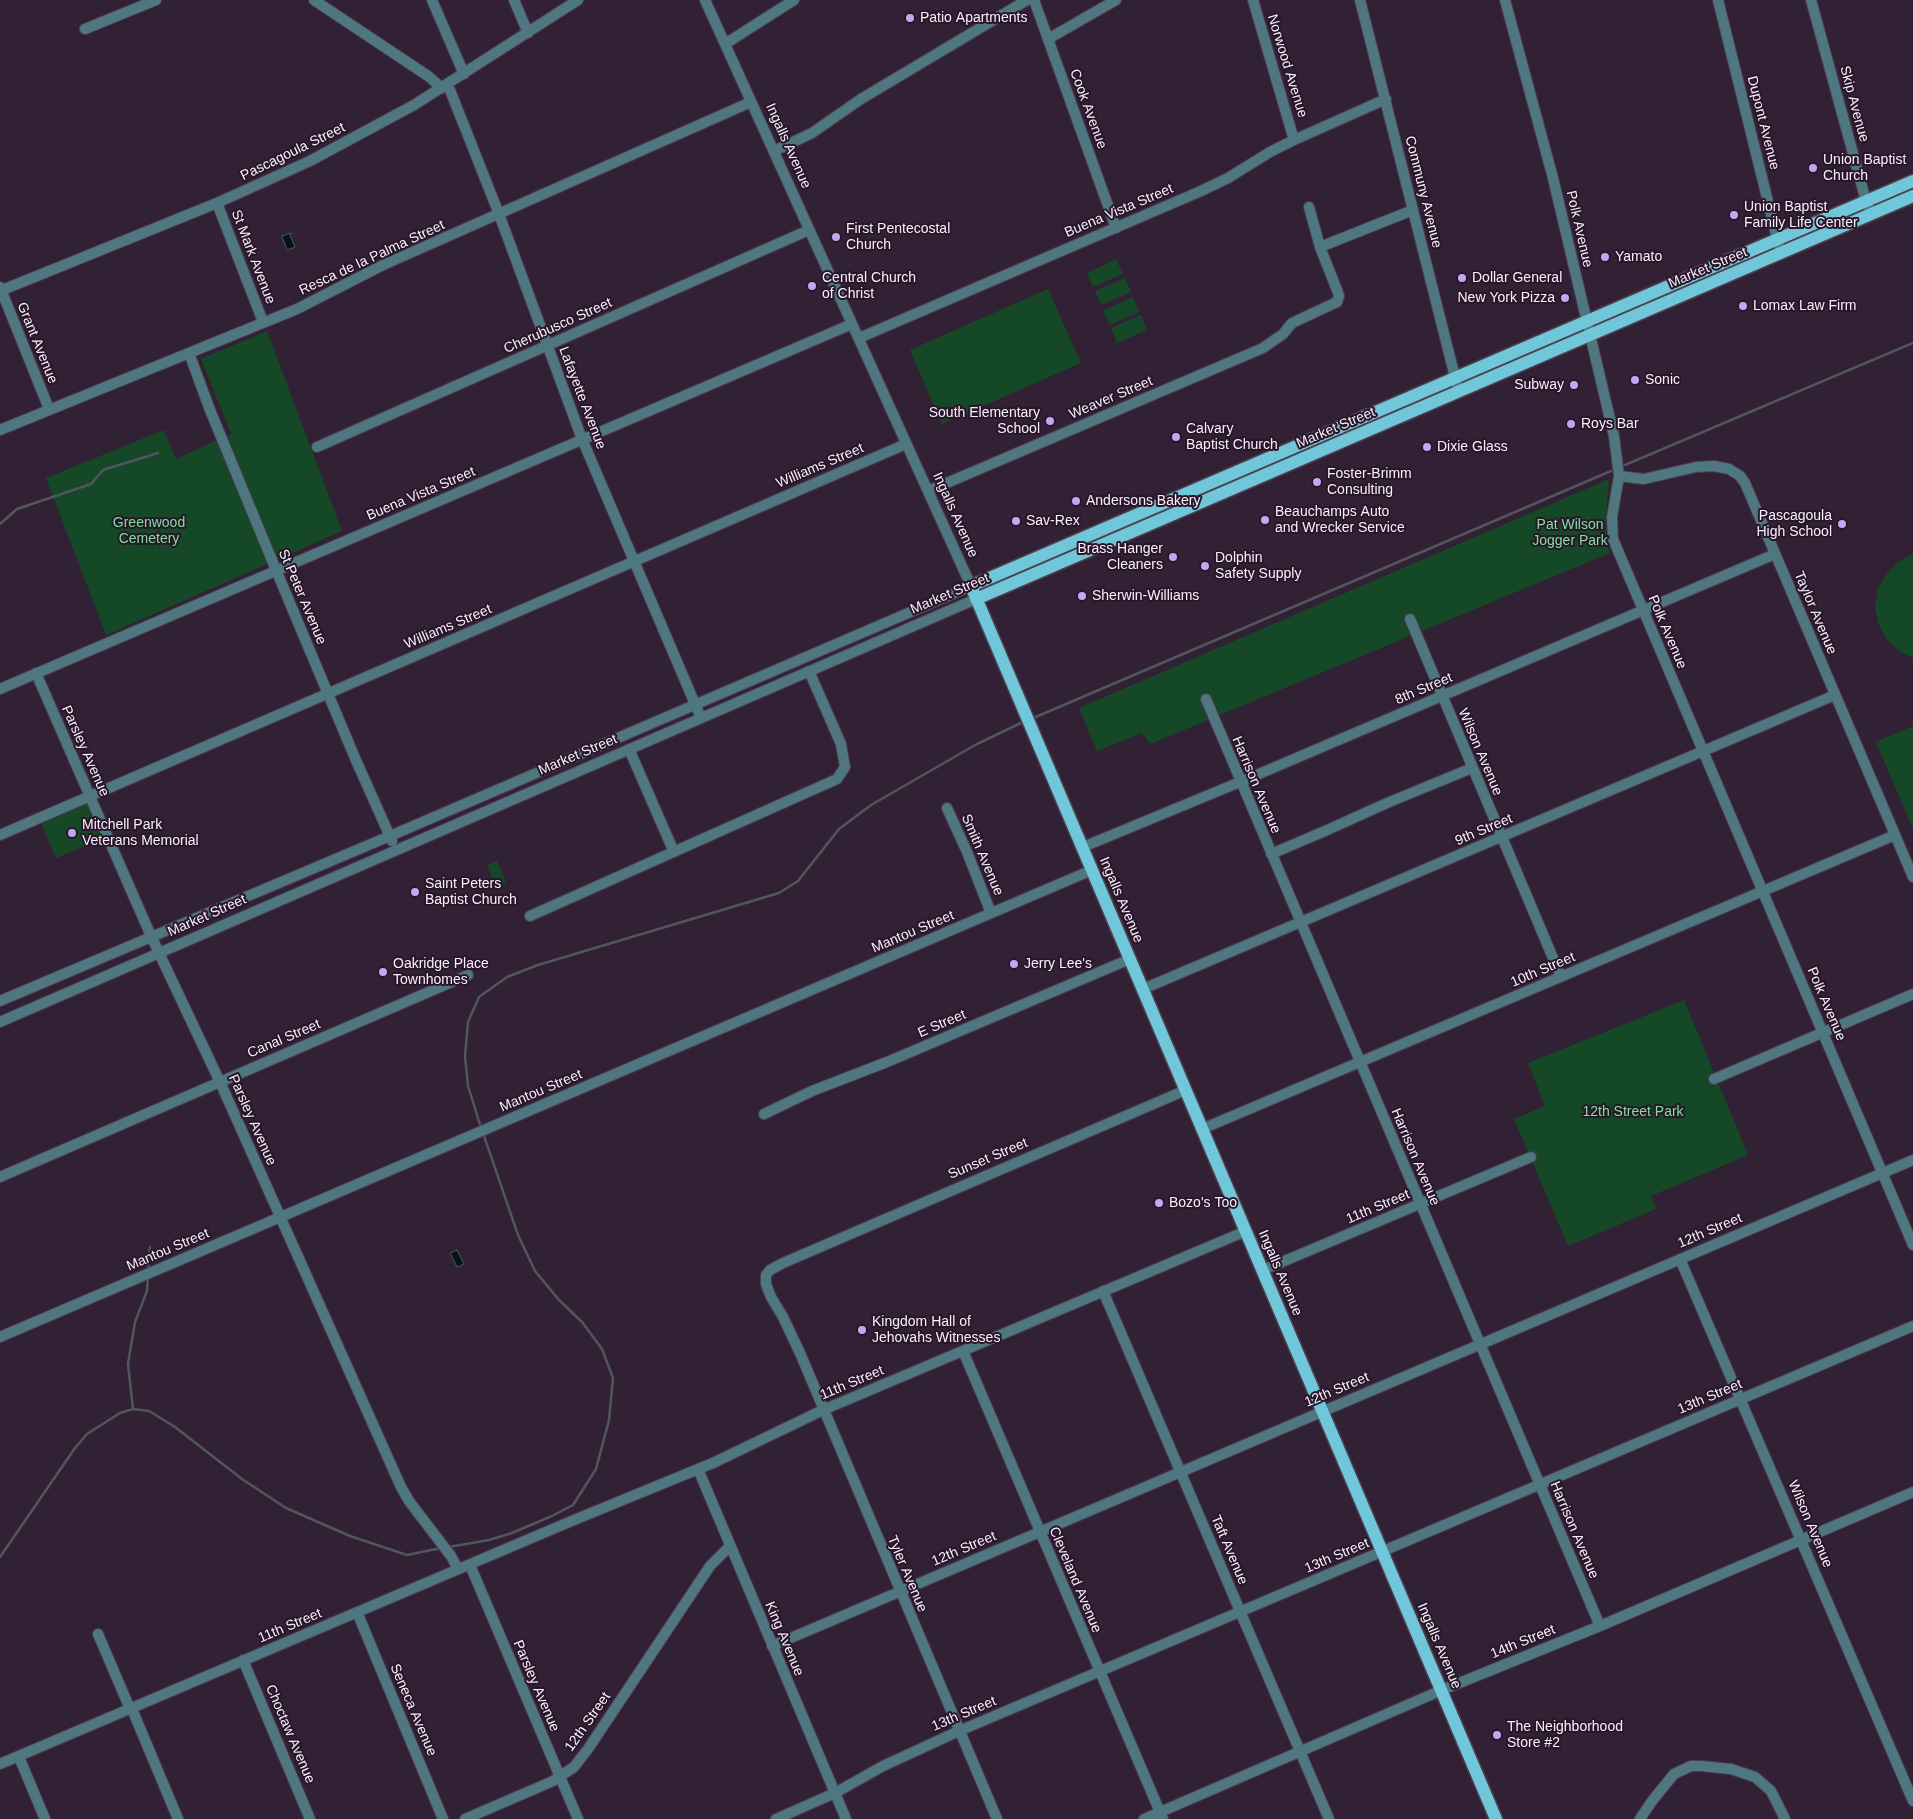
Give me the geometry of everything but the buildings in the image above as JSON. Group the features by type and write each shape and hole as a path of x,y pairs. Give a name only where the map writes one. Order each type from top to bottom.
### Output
{"main road":[{"name":"Market Street","path":"971,586 1913,181"},
{"name":"Market Street","path":"976,599 1913,196"},
{"name":"Ingalls Avenue","path":"971,586 1496,1819"}],"street":[{"path":"85,29 156,0"},
{"path":"314,0 445,87"},
{"path":"432,0 464,74"},
{"path":"514,0 528,33"},
{"name":"Pascagoula Street","path":"1,290 217,203 345,143 445,87 578,0"},
{"name":"Ingalls Avenue","path":"705,0 971,586"},
{"path":"725,44 794,0"},
{"path":"774,151 812,133 861,99 1027,0"},
{"name":"Cook Avenue","path":"1034,0 1116,228"},
{"path":"1048,38 1116,0"},
{"name":"Norwood Avenue","path":"1253,0 1294,140"},
{"name":"Communy Avenue","path":"1360,0 1458,391"},
{"name":"Polk Avenue","path":"1505,0 1553,178 1614,436 1619,476 1611,530 1617,551 1913,1244"},
{"name":"Dupont Avenue","path":"1718,0 1781,253"},
{"name":"Skip Avenue","path":"1811,0 1866,201 1872,214"},
{"name":"Lafayette Avenue","path":"445,87 499,214 582,439 701,718"},
{"name":"Buena Vista Street","path":"859,338 1228,178 1270,152 1294,140 1386,99"},
{"name":"Resca de la Palma Street","path":"0,430 297,308 383,266 751,102"},
{"name":"St Mark Avenue","path":"217,203 263,322"},
{"path":"1309,206 1320,247 1413,210"},
{"name":"Cherubusco Street","path":"317,447 809,230"},
{"name":"Weaver Street","path":"928,491 1263,348 1278,338 1292,323 1337,302 1339,296 1320,247"},
{"name":"Grant Avenue","path":"1,290 49,410"},
{"name":"Buena Vista Street","path":"0,689 852,324"},
{"name":"St Peter Avenue","path":"189,353 210,410 276,570 396,849"},
{"name":"Williams Street","path":"0,835 906,444"},
{"name":"Taylor Avenue","path":"1619,476 1644,479 1714,466 1729,469 1740,476 1748,488 1913,878"},
{"name":"8th Street","path":"1082,847 1442,697 1775,554"},
{"name":"Market Street","path":"0,1001 390,836 971,586"},
{"name":"Market Street","path":"0,1022 976,599"},
{"name":"Wilson Avenue","path":"1410,619 1560,977"},
{"path":"530,916 837,779 845,767 841,744 808,672"},
{"name":"Parsley Avenue","path":"36,673 151,936 220,1082 401,1487 451,1556 458,1569"},
{"name":"9th Street","path":"1143,989 1835,695"},
{"name":"Harrison Avenue","path":"1206,699 1600,1626"},
{"path":"629,749 674,852"},
{"path":"1271,854 1472,768"},
{"name":"Smith Avenue","path":"947,808 991,913"},
{"name":"10th Street","path":"1202,1130 1895,835"},
{"name":"Mantou Street","path":"0,1337 1092,870"},
{"name":"E Street","path":"764,1114 812,1091 896,1058 1130,959"},
{"name":"Canal Street","path":"0,1177 468,975"},
{"path":"1714,1079 1913,994"},
{"name":"Sunset Street","path":"794,1340 771,1297 765,1279 770,1270 904,1210 1186,1090"},
{"name":"11th Street","path":"1263,1270 1531,1156"},
{"name":"12th Street","path":"772,1646 1913,1160"},
{"name":"11th Street","path":"0,1764 470,1565 572,1516 698,1470 756,1444 823,1410 1246,1232"},
{"name":"Wilson Avenue","path":"1680,1259 1913,1801"},
{"name":"Taft Avenue","path":"1103,1291 1329,1819"},
{"name":"13th Street","path":"776,1819 835,1793 883,1766 959,1731 1913,1326"},
{"name":"Tyler Avenue","path":"794,1340 997,1819"},
{"name":"Cleveland Avenue","path":"963,1351 1161,1816"},
{"name":"King Avenue","path":"698,1470 846,1819"},
{"name":"14th Street","path":"1144,1819 1161,1816 1300,1752 1442,1690 1600,1626 1913,1492"},
{"name":"12th Street","path":"466,1819 560,1777 574,1767 588,1749 710,1566 730,1546"},
{"name":"Parsley Avenue","path":"470,1565 578,1819"},
{"name":"Seneca Avenue","path":"357,1612 443,1819"},
{"path":"100,1638 178,1819"},
{"name":"Choctaw Avenue","path":"243,1660 310,1819"},
{"path":"19,1757 45,1819"},
{"path":"1640,1819 1674,1774 1691,1766 1731,1770 1755,1777 1771,1791 1785,1819"}],"green space":[{"path":"1116,259 1123,274 1093,287 1087,273"},
{"path":"1125,278 1131,292 1101,305 1095,291"},
{"path":"1048,289 1081,363 942,424 910,350"},
{"path":"1133,297 1139,312 1110,325 1103,311"},
{"path":"1141,315 1147,330 1117,343 1111,328"},
{"name":"Greenwood Cemetery","path":"267,331 342,531 106,635 46,478 164,430 176,459 231,434 201,359"},
{"name":"Pat Wilson Jogger Park","path":"1609,479 1605,530 1610,553 1150,744 1142,733 1097,751 1079,708"},
{"path":"1913,554 1913,658 1899,651 1886,638 1879,625 1875,607 1878,588 1885,576 1898,562"},
{"path":"1913,726 1913,829 1876,742"},
{"path":"88,800 104,838 56,858 40,820"},
{"path":"497,861 506,882 496,887 487,865"},
{"name":"12th Street Park","path":"1684,1000 1748,1155 1651,1196 1656,1209 1568,1246 1514,1119 1545,1106 1528,1063"}],"shaded area":[{"path":"291,233 290,235 295,247 287,250 282,236"},
{"path":"457,1250 464,1264 457,1267 450,1253"}],"waterway":[{"path":"1625,465 1913,343"},
{"path":"0,524 17,509 91,484 103,470 158,453"},
{"path":"1031,719 1611,471"},
{"path":"481,1128 468,1086 465,1056 468,1022 479,997 507,977 538,965 779,893 798,881 839,829 871,805 977,744 1023,722"},
{"path":"449,1547 489,1540 512,1533 573,1505 596,1469 609,1420 613,1378 602,1349 582,1322 559,1300 535,1271 518,1235 483,1133"},
{"path":"148,1271 150,1247"},
{"path":"133,1409 128,1364 135,1322 147,1291 148,1276"},
{"path":"0,1557 75,1448 87,1434 120,1413 133,1409 149,1411 175,1427 242,1479 286,1508 350,1536 407,1555 441,1548"}],"place":[{"name":"Patio Apartments","path":"910,18"},
{"name":"Union Baptist Church","path":"1813,168"},
{"name":"Union Baptist Family Life Center","path":"1734,215"},
{"name":"First Pentecostal Church","path":"836,237"},
{"name":"Yamato","path":"1605,257"},
{"name":"Dollar General","path":"1462,278"},
{"name":"Central Church of Christ","path":"812,286"},
{"name":"New York Pizza","path":"1565,298"},
{"name":"Lomax Law Firm","path":"1743,306"},
{"name":"Sonic","path":"1635,380"},
{"name":"Subway","path":"1574,385"},
{"name":"South Elementary School","path":"1050,421"},
{"name":"Roys Bar","path":"1571,424"},
{"name":"Calvary Baptist Church","path":"1176,437"},
{"name":"Dixie Glass","path":"1427,447"},
{"name":"Foster-Brimm Consulting","path":"1317,482"},
{"name":"Andersons Bakery","path":"1076,501"},
{"name":"Beauchamps Auto and Wrecker Service","path":"1265,520"},
{"name":"Sav-Rex","path":"1016,521"},
{"name":"Pascagoula High School","path":"1842,524"},
{"name":"Brass Hanger Cleaners","path":"1173,557"},
{"name":"Dolphin Safety Supply","path":"1205,566"},
{"name":"Sherwin-Williams","path":"1082,596"},
{"name":"Mitchell Park Veterans Memorial","path":"72,833"},
{"name":"Saint Peters Baptist Church","path":"415,892"},
{"name":"Jerry Lee's","path":"1014,964"},
{"name":"Oakridge Place Townhomes","path":"383,972"},
{"name":"Bozo's Too","path":"1159,1203"},
{"name":"Kingdom Hall of Jehovahs Witnesses","path":"862,1330"},
{"name":"The Neighborhood Store #2","path":"1497,1735"}]}
